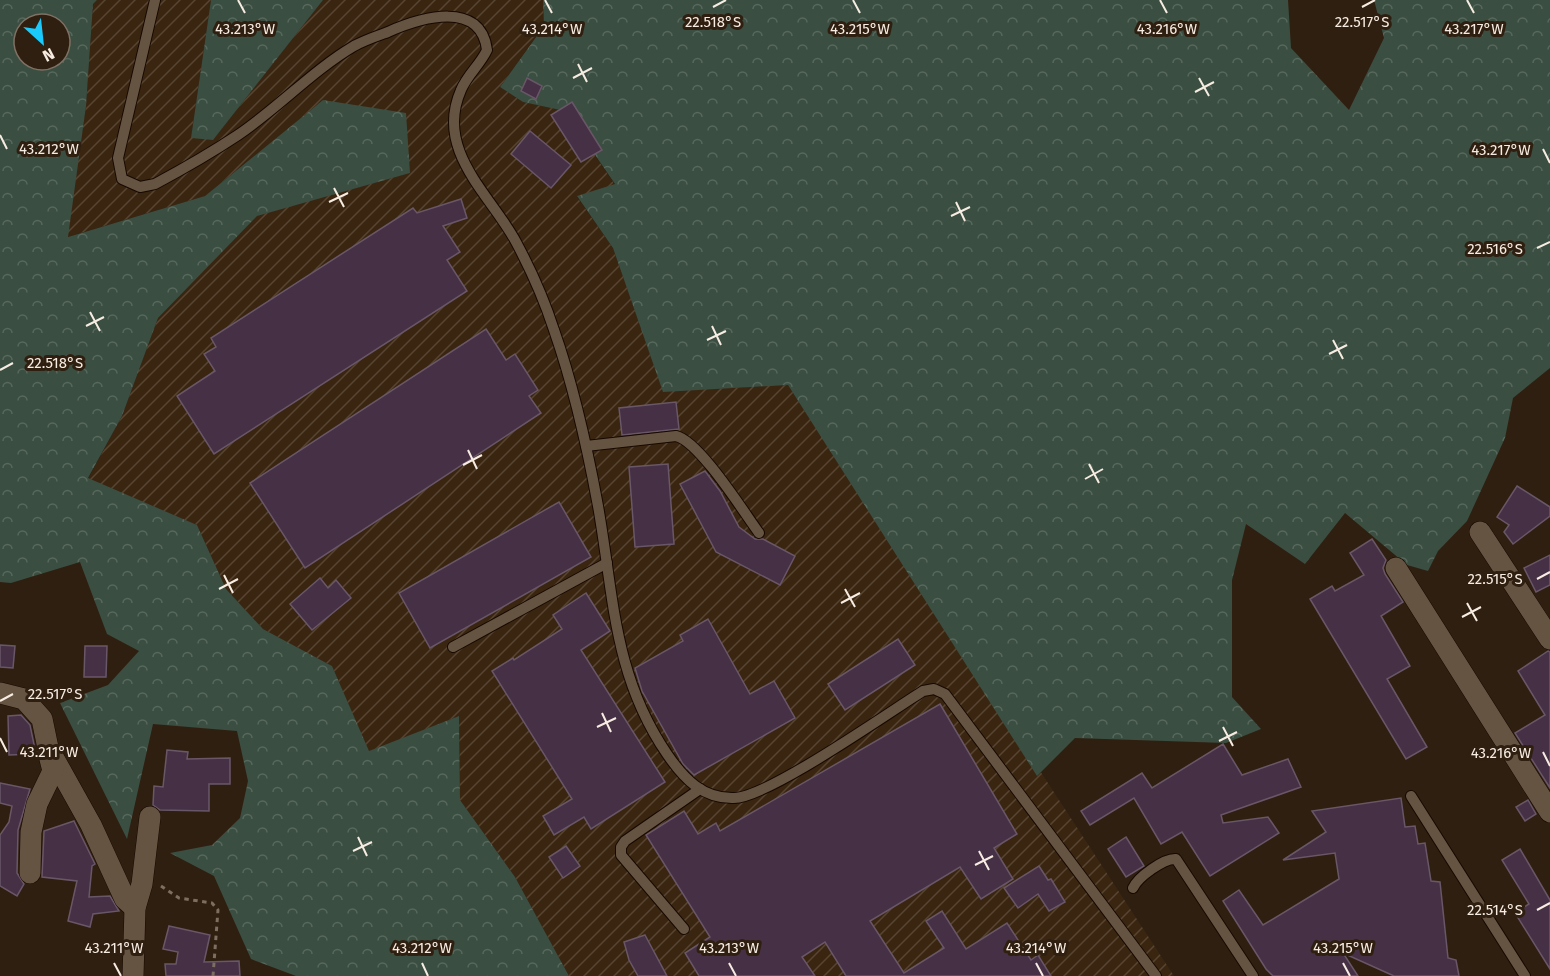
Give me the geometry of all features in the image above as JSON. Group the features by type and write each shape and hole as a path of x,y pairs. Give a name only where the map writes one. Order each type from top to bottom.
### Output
{"street":[{"path":"1479,532 1550,639"},
{"path":"1396,567 1550,812"},
{"path":"0,693 24,699 34,707 42,719 53,771 37,804 31,832 30,873"},
{"path":"48,748 91,825 125,899 135,908"},
{"path":"133,976 135,908 143,875 150,817"}],"lane":[{"path":"154,0 118,158 122,179 140,187 155,184 240,133 290,92 355,45 435,15 459,15 476,22 486,36 487,50 460,91 456,113 456,144 472,177 515,239 543,297 562,352 586,446 618,639 630,685 654,734 682,775 711,797 737,799 769,787 923,691 934,690 945,694 1156,976"},
{"path":"586,446 676,436 685,438 700,452 759,533"},
{"path":"453,647 607,563"},
{"path":"684,929 621,855 621,847 625,841 700,789"},
{"path":"1411,796 1525,976"},
{"path":"1133,888 1140,879 1167,860 1176,859 1253,976"}],"path":[{"path":"143,875 179,898 212,903 218,910 213,976"}],"shaded area":[{"path":"97,0 211,0 191,137 213,140 323,0 543,0 544,25 500,87 523,102 565,111 615,185 577,197 613,248 663,391 788,385 1174,976 569,976 515,877 460,800 459,716 369,752 332,666 263,629 226,589 197,525 88,479 122,416 158,318 257,215 410,173 323,100 205,196 67,237 86,106 93,4"}],"green space":[{"path":"0,0 97,0 93,4 86,106 68,237 205,196 323,100 406,113 410,173 257,216 158,318 122,416 88,478 197,525 226,589 263,629 332,666 369,751 459,716 460,800 515,877 569,976 296,976 251,959 214,876 170,853 212,845 240,818 248,781 237,731 153,724 127,839 60,703 108,685 139,651 107,634 80,562 11,583 0,582"},
{"path":"211,0 323,0 213,140 191,138"},
{"path":"543,0 1288,0 1291,48 1349,110 1384,38 1374,0 1550,0 1550,368 1513,398 1505,438 1467,521 1438,551 1428,571 1407,565 1345,513 1305,564 1246,524 1232,580 1232,697 1261,729 1226,743 1075,738 1037,776 788,385 663,392 613,248 577,196 615,184 565,111 523,102 500,87 544,26"}],"building":[{"path":"527,78 542,86 536,99 521,91"},
{"path":"572,102 602,150 581,162 551,115"},
{"path":"530,131 571,165 551,188 511,154"},
{"path":"461,199 467,218 443,226 460,252 447,260 467,291 214,454 177,396 215,371 204,354 216,347 211,338 413,208 417,213"},
{"path":"486,329 506,360 515,354 538,390 529,396 541,413 305,568 250,483"},
{"path":"676,402 679,429 622,435 619,408"},
{"path":"668,464 674,544 635,547 629,467"},
{"path":"705,471 720,491 739,527 755,539 763,539 795,556 780,585 716,552 680,484"},
{"path":"1517,486 1550,507 1550,516 1513,544 1504,532 1509,525 1497,517"},
{"path":"559,502 591,557 430,648 399,593"},
{"path":"1372,539 1386,560 1383,568 1385,574 1403,602 1381,616 1410,666 1387,679 1427,747 1406,759 1310,599 1332,586 1335,591 1364,575 1350,553"},
{"path":"1550,555 1550,585 1536,592 1524,568"},
{"path":"320,578 328,588 336,580 351,598 312,630 290,604"},
{"path":"586,593 610,631 581,650 665,782 591,829 584,817 554,835 543,816 572,799 492,671 513,658 514,660 562,629 553,615"},
{"path":"708,619 750,694 774,681 795,718 694,775 683,764 642,691 635,668 683,641 680,635"},
{"path":"898,639 915,665 845,710 828,684"},
{"path":"0,645 15,646 13,668 0,667"},
{"path":"85,646 107,646 106,677 84,677"},
{"path":"1548,651 1550,652 1550,788 1515,733 1545,715 1518,671"},
{"path":"940,704 1017,834 994,848 1013,879 981,899 960,867 870,921 904,973 944,948 926,921 942,911 966,949 1007,923 1031,960 1038,955 1051,976 846,976 825,942 802,957 815,976 699,976 685,953 710,937 646,835 684,811 698,834 716,823 720,831"},
{"path":"21,715 30,725 36,754 9,755 8,716"},
{"path":"1223,744 1242,775 1288,759 1301,787 1221,815 1223,823 1268,817 1279,833 1210,876 1182,832 1161,844 1134,798 1090,825 1081,811 1142,773 1152,788"},
{"path":"167,750 188,752 187,759 230,758 230,784 209,784 209,811 160,810 153,805 154,786 163,787"},
{"path":"0,783 30,789 18,830 17,873 24,884 17,896 0,886 0,835 9,822 12,806 0,803"},
{"path":"1401,798 1405,827 1415,826 1418,844 1425,843 1431,881 1440,882 1448,958 1456,960 1459,976 1394,976 1343,953 1358,976 1273,976 1266,969 1223,901 1239,890 1263,925 1339,879 1335,853 1283,860 1326,832 1312,811"},
{"path":"1528,800 1536,814 1525,821 1516,807"},
{"path":"74,821 95,864 92,866 89,897 110,896 119,911 93,914 90,927 68,921 77,881 42,877 44,831"},
{"path":"1126,837 1144,866 1126,877 1108,849"},
{"path":"566,846 580,866 563,878 549,857"},
{"path":"1520,849 1550,900 1550,969 1515,913 1529,904 1502,860"},
{"path":"1039,866 1048,880 1051,879 1065,902 1049,911 1038,894 1018,908 1004,888"},
{"path":"169,926 210,935 204,962 239,961 240,976 166,976 165,964 176,964 178,952 163,949"},
{"path":"645,935 667,976 638,976 629,960 624,942"}]}
